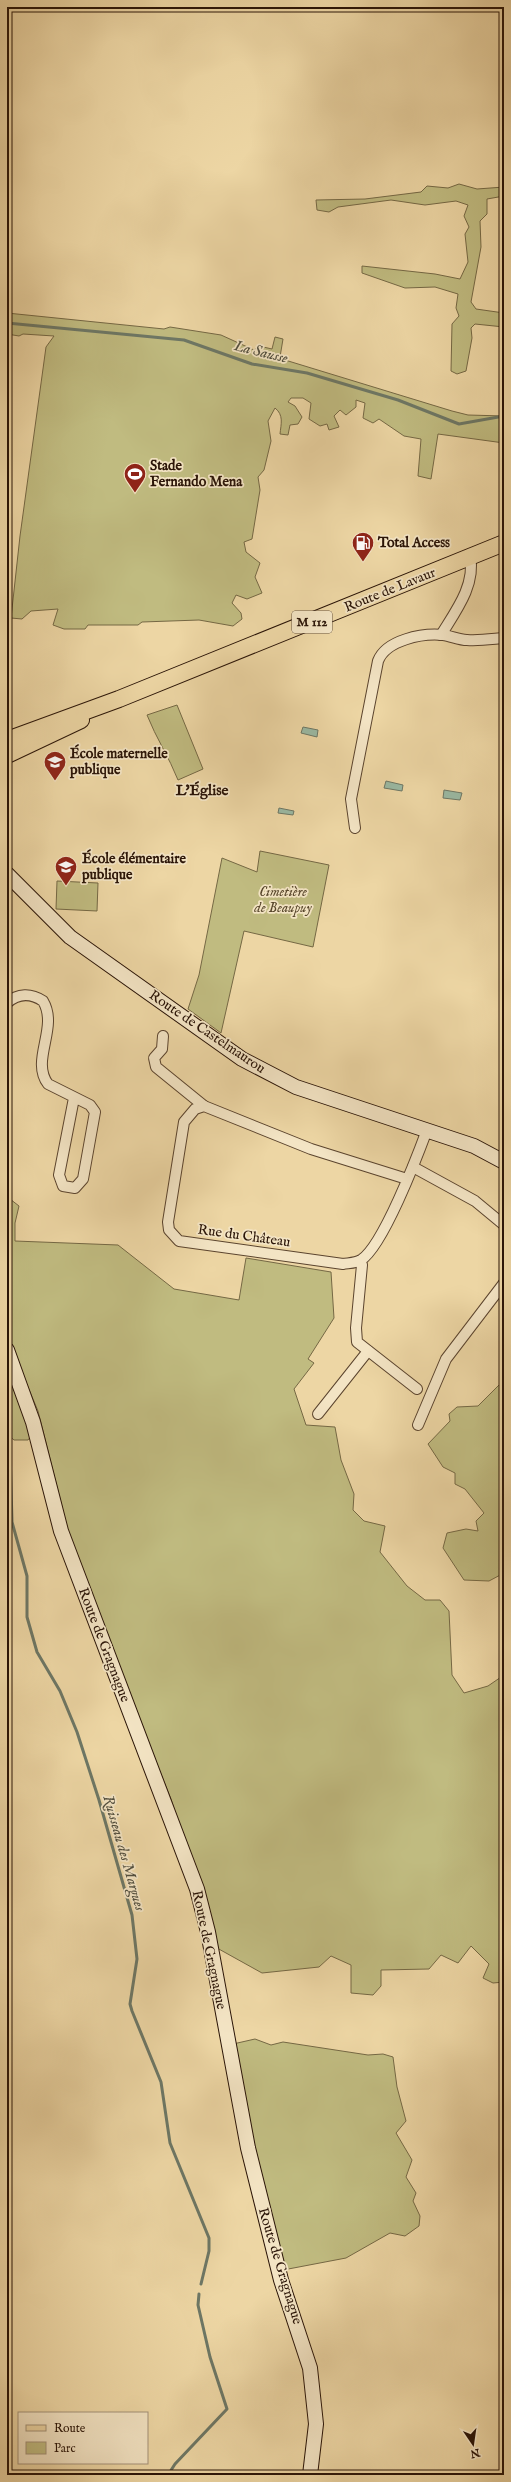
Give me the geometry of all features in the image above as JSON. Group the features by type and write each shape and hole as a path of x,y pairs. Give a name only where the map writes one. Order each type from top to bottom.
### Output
{"main road":[{"name":"Route de Lavaur","path":"7,740 120,700 504,543"},
{"name":"Route de Lavaur","path":"7,754 61,731 120,700"}],"street":[{"path":"441,635 462,600 472,571 470,557"},
{"path":"355,828 351,799 380,655 390,646 417,638 441,635 466,640 504,638"},
{"name":"Route de Castelmaurou","path":"7,874 70,936 242,1059 296,1087 474,1146 504,1162"},
{"path":"7,1003 12,998 27,995 43,1001 49,1016 42,1064 44,1078 48,1084 94,1108 95,1117 83,1179 76,1188 68,1188 63,1186 59,1175 74,1098"},
{"path":"163,1036 162,1049 154,1058 156,1067 204,1106 311,1149 408,1179"},
{"name":"Rue du Château","path":"204,1106 195,1109 184,1122 168,1222 169,1230 173,1236 179,1241 343,1264 360,1261"},
{"path":"417,1389 357,1342 356,1328 362,1265 360,1261 376,1243 408,1179 427,1130"},
{"path":"413,1167 475,1201 504,1225"},
{"path":"418,1425 446,1359 504,1283"},
{"name":"Route de Gragnague","path":"7,1350 35,1428 61,1531 197,1889 208,1932 249,2155 281,2280 310,2368 316,2424 310,2475"},
{"path":"318,1414 368,1351"}],"green space":[{"path":"459,184 477,189 504,187 504,196 487,199 487,214 480,221 481,247 471,302 476,309 504,313 504,327 475,324 471,328 472,338 466,371 457,374 451,371 452,324 459,316 456,308 458,294 435,287 405,288 362,273 362,266 435,274 460,279 468,262 465,234 469,227 464,216 468,205 456,201 425,205 391,200 338,207 329,212 317,210 316,200 365,199 421,192 427,186 448,188"},
{"name":"Stade Fernando Mena","path":"7,313 164,329 170,327 221,335 254,350 259,346 272,349 275,337 283,339 280,357 285,360 452,411 468,415 504,416 504,443 438,434 431,479 418,476 421,439 404,436 379,419 373,423 363,418 365,403 356,400 356,407 346,415 340,410 334,416 339,427 329,430 327,424 320,426 309,419 311,403 303,398 291,398 288,402 295,406 302,417 298,424 290,425 288,435 280,434 281,417 275,408 268,421 271,441 264,470 258,477 260,490 252,539 244,542 246,552 260,563 255,577 262,593 247,599 236,595 232,603 241,613 242,619 233,626 199,620 142,622 138,625 88,625 85,629 64,629 53,625 58,609 31,611 22,619 11,618 20,536 46,347 54,336 23,334 19,336 7,334"},
{"path":"177,705 203,769 178,780 147,715"},
{"name":"Cimetière de Beaupuy","path":"260,851 329,865 313,947 244,931 221,1033 188,1009 199,975 222,858 257,872"},
{"path":"57,881 98,883 97,911 56,909"},
{"path":"7,1175 10,1181 10,1199 19,1206 15,1223 15,1241 118,1245 174,1289 239,1300 246,1258 331,1272 334,1318 308,1359 314,1363 294,1389 306,1425 335,1427 341,1460 354,1494 353,1510 364,1521 385,1526 380,1552 407,1586 425,1600 440,1600 449,1611 452,1675 464,1693 488,1686 504,1675 504,1982 493,1983 483,1978 489,1964 471,1946 458,1963 441,1955 429,1969 381,1970 381,1986 373,1995 351,1993 351,1965 331,1956 319,1967 262,1973 217,1948 171,1799 143,1730 69,1535 38,1411 7,1337"},
{"path":"7,1363 34,1432 28,1440 14,1440 7,1434"},
{"path":"504,1380 504,1573 489,1581 464,1580 443,1548 447,1533 466,1529 478,1531 476,1521 484,1513 465,1489 455,1484 455,1473 443,1467 428,1444 450,1421 449,1414 457,1407 478,1406"},
{"path":"255,2039 271,2045 283,2042 368,2055 383,2054 393,2057 397,2087 406,2121 396,2133 412,2160 406,2177 416,2193 413,2201 420,2216 419,2226 405,2236 390,2233 346,2258 283,2270 256,2168 233,2044"}],"shaded area":[{"path":"303,727 318,730 317,737 301,733"},
{"path":"386,781 403,785 402,791 384,788"},
{"path":"444,790 462,793 460,800 443,798"},
{"path":"279,808 294,811 293,815 278,813"}],"waterway":[{"name":"La Sausse","path":"7,323 184,340 252,364 307,373 398,400 459,424 504,416"},
{"name":"Ruisseau des Margues","path":"7,1428 10,1451 12,1522 27,1576 27,1617 37,1652 60,1691 77,1732 99,1800 132,1915 137,1959 130,2004 161,2082 170,2143 209,2238 209,2251 201,2284"},
{"name":"Ruisseau des Margues","path":"168,2475 175,2464 227,2409 210,2357 198,2305 199,2294"}],"place":[{"name":"Stade Fernando Mena","path":"135,494"},
{"name":"Total Access","path":"363,562"},
{"name":"École maternelle publique","path":"55,782"},
{"name":"École élémentaire publique","path":"66,886"}],"district":[{"name":"L'Église","path":"202,790"}]}
